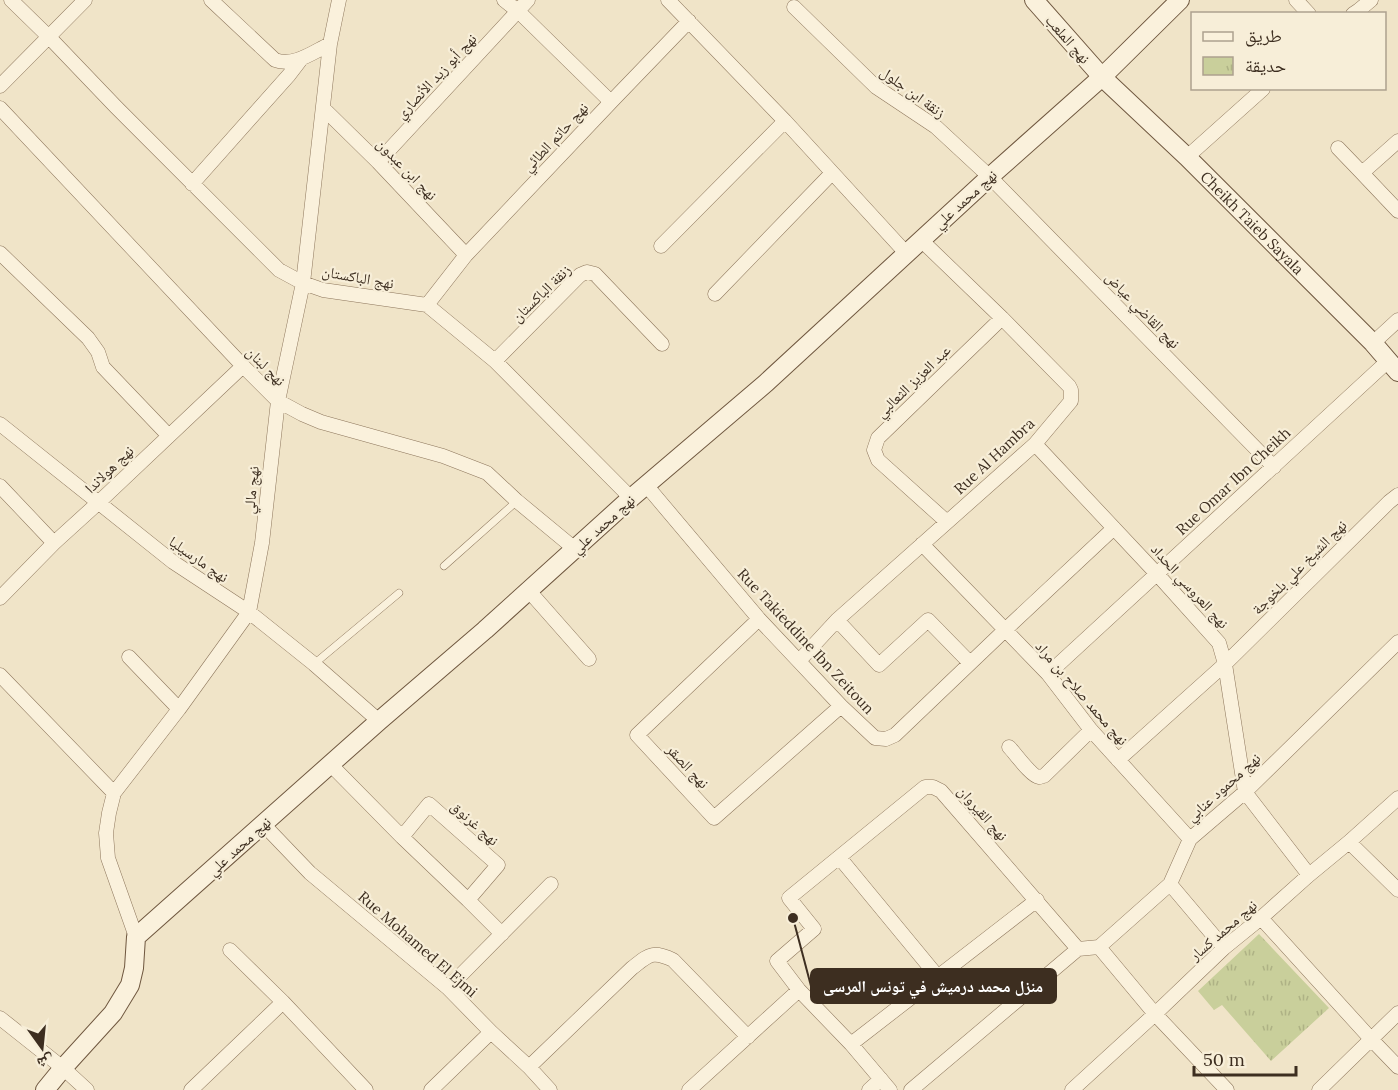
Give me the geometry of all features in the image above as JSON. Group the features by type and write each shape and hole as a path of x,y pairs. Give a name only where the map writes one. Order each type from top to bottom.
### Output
{"street":[{"name":"نهج الباكستان","path":"11,0 279,270 303,284 323,290 428,305"},
{"path":"0,86 85,0"},
{"path":"211,0 282,63 302,58 330,44"},
{"name":"نهج مالي","path":"136,937 108,858 106,833 109,813 114,793 179,709 249,612 262,543 278,401 303,284 330,44 339,0"},
{"name":"نهج حاتم الطائي","path":"428,305 466,255 611,102 504,0"},
{"name":"نهج أبو زيد الأنصاري","path":"378,162 528,0"},
{"path":"668,0 785,121 906,253"},
{"name":"نهج الملعب","path":"1034,0 1102,77"},
{"name":"نهج محمد علي","path":"136,937 765,382 1102,77 1180,0"},
{"path":"1296,0 1307,12"},
{"path":"1356,12 1371,0"},
{"name":"زنقة ابن جلول","path":"794,7 876,87 936,127 990,177"},
{"path":"611,102 689,21"},
{"path":"192,184 302,58"},
{"name":"Cheikh Taieb Sayala","path":"1102,77 1187,157 1373,343 1393,366"},
{"path":"1187,157 1262,90"},
{"name":"نهج لبنان","path":"0,108 278,401 321,422 443,456 487,473 575,549"},
{"name":"نهج ابن عبدون","path":"323,108 466,255"},
{"path":"661,246 785,121"},
{"path":"1362,174 1398,141"},
{"path":"1338,148 1398,211"},
{"path":"715,294 832,173"},
{"name":"نهج القاضي عياض","path":"990,177 1274,466"},
{"name":"Rue Al Hambra","path":"799,661 837,620 1035,444 1071,401 1071,390 1002,318 921,240"},
{"path":"0,253 88,338 98,352 103,368 168,435"},
{"name":"زنقة الباكستان","path":"495,361 580,275 587,272 595,274 662,344"},
{"path":"428,305 495,361 631,498"},
{"name":"عبد العزيز الثعالبي","path":"947,522 878,460 874,450 878,438 1002,318"},
{"path":"1373,343 1398,320"},
{"name":"نهج هولاندا","path":"0,597 54,543 243,366"},
{"name":"Rue Omar Ibn Cheikh","path":"1048,674 1274,466 1393,366"},
{"name":"نهج مارسيليا","path":"0,424 173,562 249,612 314,664 379,721"},
{"name":"نهج العروسي الحداد","path":"1035,444 1219,643 1225,664 1245,792 1309,875"},
{"name":"Rue Takieddine Ibn Zeitoun","path":"646,485 759,619 841,706 875,738 886,739 895,735 1114,528"},
{"path":"0,486 54,543"},
{"name":"نهج الشيخ علي بلخوجة","path":"1118,760 1225,664 1398,495"},
{"name":"نهج محمد صلاح بن مراد","path":"922,544 1048,674 1091,730 1190,839"},
{"path":"529,591 589,659"},
{"name":"نهج الصقر","path":"759,619 637,735 714,818 841,706"},
{"path":"837,620 879,664 928,621 969,663"},
{"name":"نهج محمود عنابي","path":"1099,947 1170,884 1190,839 1245,792 1398,642"},
{"path":"129,657 179,709"},
{"path":"0,676 114,793"},
{"path":"1009,747 1031,773 1040,777 1044,776 1091,730"},
{"path":"330,764 502,934"},
{"name":"نهج القيروان","path":"799,990 777,961 814,929 789,898 925,787 933,786 941,791 1078,949"},
{"name":"نهج محمد كسار","path":"1072,1090 1224,948 1262,918 1398,798"},
{"name":"نهج غرنوق","path":"402,837 429,804 498,865 468,900"},
{"name":"Rue Mohamed El Ejmi","path":"263,824 310,873 448,988 550,1090"},
{"path":"1349,842 1398,890"},
{"path":"838,857 938,976"},
{"path":"448,988 551,884"},
{"path":"1170,884 1224,948"},
{"path":"851,1044 1036,900"},
{"path":"1262,918 1398,1067"},
{"path":"45,1090 113,1013 130,985 134,968 136,937"},
{"path":"911,1090 1078,949 1099,947 1155,1014 1227,1090"},
{"path":"230,950 366,1090"},
{"path":"529,1067 632,968 648,956 661,955 673,960 748,1037"},
{"path":"689,1090 799,990 886,1084 869,1090"},
{"path":"191,1090 283,1002"},
{"path":"1319,1090 1398,1013"},
{"path":"0,1018 87,1090"},
{"path":"431,1090 491,1032"}],"lane":[{"path":"444,566 517,501"},
{"path":"314,664 399,594"}],"green space":[{"path":"1259,934 1329,1008 1271,1061 1222,1005 1214,1010 1198,991"}],"place":[{"name":"منزل محمد درميش في تونس المرسى","path":"793,918"}]}
